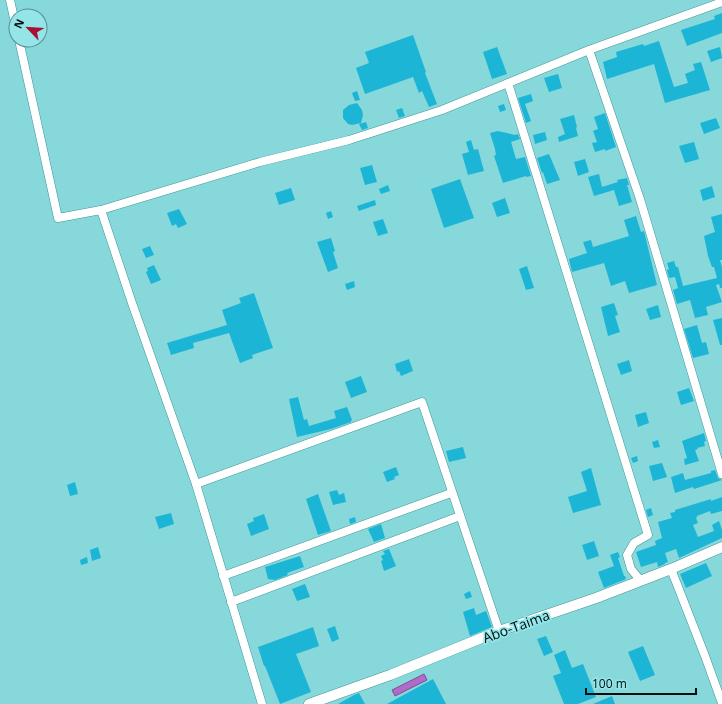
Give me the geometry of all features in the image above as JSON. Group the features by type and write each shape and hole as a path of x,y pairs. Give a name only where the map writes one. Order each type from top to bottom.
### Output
{"street":[{"path":"21,48 58,218 101,210 260,162 349,140 442,110 589,50 722,2"},
{"path":"589,50 640,199 722,474"},
{"path":"508,83 648,534 634,543 627,556 631,569 641,581"},
{"path":"101,210 196,484 262,704"},
{"path":"196,484 422,402 451,493 499,631"},
{"path":"223,576 451,493"},
{"path":"231,602 460,516"},
{"name":"Abo-Taima","path":"309,704 390,675 499,631 641,581 722,547"},
{"path":"671,569 722,703"}],"shaded area":[{"path":"424,674 427,680 395,696 392,690"}],"building":[{"path":"722,13 722,33 687,46 681,30 715,19 714,16"},
{"path":"413,35 437,104 429,107 422,91 419,93 413,77 365,94 356,68 369,63 365,52"},
{"path":"659,41 674,87 688,83 685,74 695,70 693,64 701,62 710,90 665,103 654,64 607,79 603,62 617,57 616,52"},
{"path":"497,47 507,74 492,79 483,52"},
{"path":"720,47 722,58 711,62 707,51"},
{"path":"558,74 562,88 549,92 544,78"},
{"path":"357,91 360,100 355,101 352,93"},
{"path":"531,94 533,101 525,104 531,121 526,123 518,98"},
{"path":"357,103 362,110 363,115 361,123 352,125 348,124 343,118 343,110 349,105"},
{"path":"504,104 506,110 500,112 498,106"},
{"path":"402,108 405,116 399,118 396,110"},
{"path":"605,113 616,147 605,151 605,149 595,152 592,143 597,142 593,131 598,129 594,117"},
{"path":"574,115 578,136 559,142 558,137 565,134 560,119"},
{"path":"716,118 720,128 704,134 700,123"},
{"path":"366,122 368,128 362,130 359,124"},
{"path":"498,131 515,135 518,134 520,139 511,142 516,159 525,157 531,176 526,176 503,183 494,156 496,155 495,149 490,133"},
{"path":"545,132 547,140 535,144 533,135"},
{"path":"471,140 474,150 478,149 484,171 468,175 462,154 469,152 466,142"},
{"path":"694,142 699,159 685,163 679,146"},
{"path":"549,154 560,180 547,184 537,158"},
{"path":"585,159 589,172 578,176 574,162"},
{"path":"372,165 377,182 365,185 360,168"},
{"path":"599,174 602,187 618,182 617,180 627,178 629,185 627,185 632,202 619,206 614,190 594,196 588,177"},
{"path":"460,179 474,218 444,228 431,189"},
{"path":"388,185 390,191 381,194 379,189"},
{"path":"712,186 715,197 703,201 700,190"},
{"path":"291,188 295,200 279,205 275,193"},
{"path":"505,198 510,213 497,217 492,203"},
{"path":"375,200 376,205 359,211 357,206"},
{"path":"179,209 187,224 178,228 176,224 172,226 167,213"},
{"path":"331,211 333,217 328,219 326,213"},
{"path":"722,214 722,260 720,260 722,267 722,288 720,288 719,284 716,285 722,302 706,307 708,315 695,318 690,300 677,304 673,290 678,288 675,277 669,278 667,263 674,261 676,267 678,267 683,286 717,278 714,267 712,267 708,256 704,236 715,232 711,217"},
{"path":"636,216 641,232 644,231 657,285 629,293 625,281 611,286 604,263 572,272 569,259 587,253 583,242 591,240 593,247 629,236 624,220"},
{"path":"383,219 388,233 378,236 373,222"},
{"path":"331,238 335,251 333,252 338,268 328,272 317,242"},
{"path":"150,246 154,255 146,258 142,249"},
{"path":"154,265 161,280 151,284 146,272 148,271 147,268"},
{"path":"527,266 534,288 526,290 519,269"},
{"path":"354,281 355,287 347,290 345,284"},
{"path":"254,293 273,348 252,355 253,358 240,363 229,333 193,343 194,348 171,355 167,343 227,325 222,310 241,303 239,298"},
{"path":"614,303 618,315 615,316 620,332 608,336 601,307"},
{"path":"658,305 661,317 650,320 646,309"},
{"path":"722,318 722,345 720,345 713,320"},
{"path":"697,325 702,343 706,342 709,354 693,358 684,329"},
{"path":"409,359 413,371 401,376 399,371 397,372 395,364"},
{"path":"629,360 632,371 621,375 617,364"},
{"path":"361,376 367,392 351,398 345,382"},
{"path":"689,388 694,401 681,405 677,392"},
{"path":"298,397 304,420 307,419 309,426 336,418 334,411 347,407 352,420 351,422 331,429 297,437 289,399"},
{"path":"646,412 649,423 638,427 635,415"},
{"path":"704,433 706,441 704,442 705,446 695,450 699,461 685,465 684,459 687,458 682,441"},
{"path":"658,440 660,447 654,448 652,442"},
{"path":"463,447 466,458 449,462 446,451"},
{"path":"637,456 638,461 633,463 631,458"},
{"path":"662,463 667,477 653,481 649,466"},
{"path":"396,467 399,475 394,477 395,479 387,482 383,472"},
{"path":"591,468 601,505 573,513 568,497 587,491 581,472"},
{"path":"715,470 718,478 722,480 694,489 693,487 675,493 671,477 683,473 685,480 711,473 711,471"},
{"path":"75,482 78,494 70,496 67,485"},
{"path":"337,490 339,495 344,493 346,502 333,505 329,492"},
{"path":"318,494 331,531 318,535 306,499"},
{"path":"722,497 722,511 711,514 710,511 697,516 696,518 698,523 693,525 698,537 714,531 712,525 719,521 722,530 722,538 679,558 676,549 665,553 668,562 658,567 657,562 641,567 636,552 656,545 655,541 662,538 658,522 672,518 670,513 675,512 675,510"},
{"path":"651,508 653,515 648,517 646,510"},
{"path":"171,513 174,524 159,529 155,517"},
{"path":"264,514 269,529 251,536 247,524 254,521 253,518"},
{"path":"355,517 356,522 350,524 349,519"},
{"path":"381,524 385,538 374,542 368,529"},
{"path":"594,541 599,556 587,560 582,545"},
{"path":"98,547 101,558 92,561 90,550"},
{"path":"389,549 396,566 384,571 381,556 385,554 383,551"},
{"path":"618,552 620,557 618,558 626,579 604,588 598,572 614,566 610,555"},
{"path":"300,556 304,567 287,573 288,575 275,580 268,579 265,567"},
{"path":"87,557 88,563 81,565 80,560"},
{"path":"706,563 712,576 686,588 680,574"},
{"path":"305,584 310,597 297,601 292,589"},
{"path":"470,591 472,597 466,599 464,594"},
{"path":"474,608 476,615 486,611 492,627 470,636 463,612"},
{"path":"335,626 339,639 332,642 327,629"},
{"path":"313,627 319,646 296,654 311,692 280,704 264,666 258,647"},
{"path":"546,636 553,652 544,656 537,639"},
{"path":"643,646 655,675 640,681 628,652"},
{"path":"565,650 572,668 583,664 596,697 578,704 564,704 553,676 561,673 554,655"},
{"path":"433,679 446,704 387,704"},
{"path":"359,693 365,704 338,704 354,695"},
{"path":"612,696 615,704 593,704"}]}
